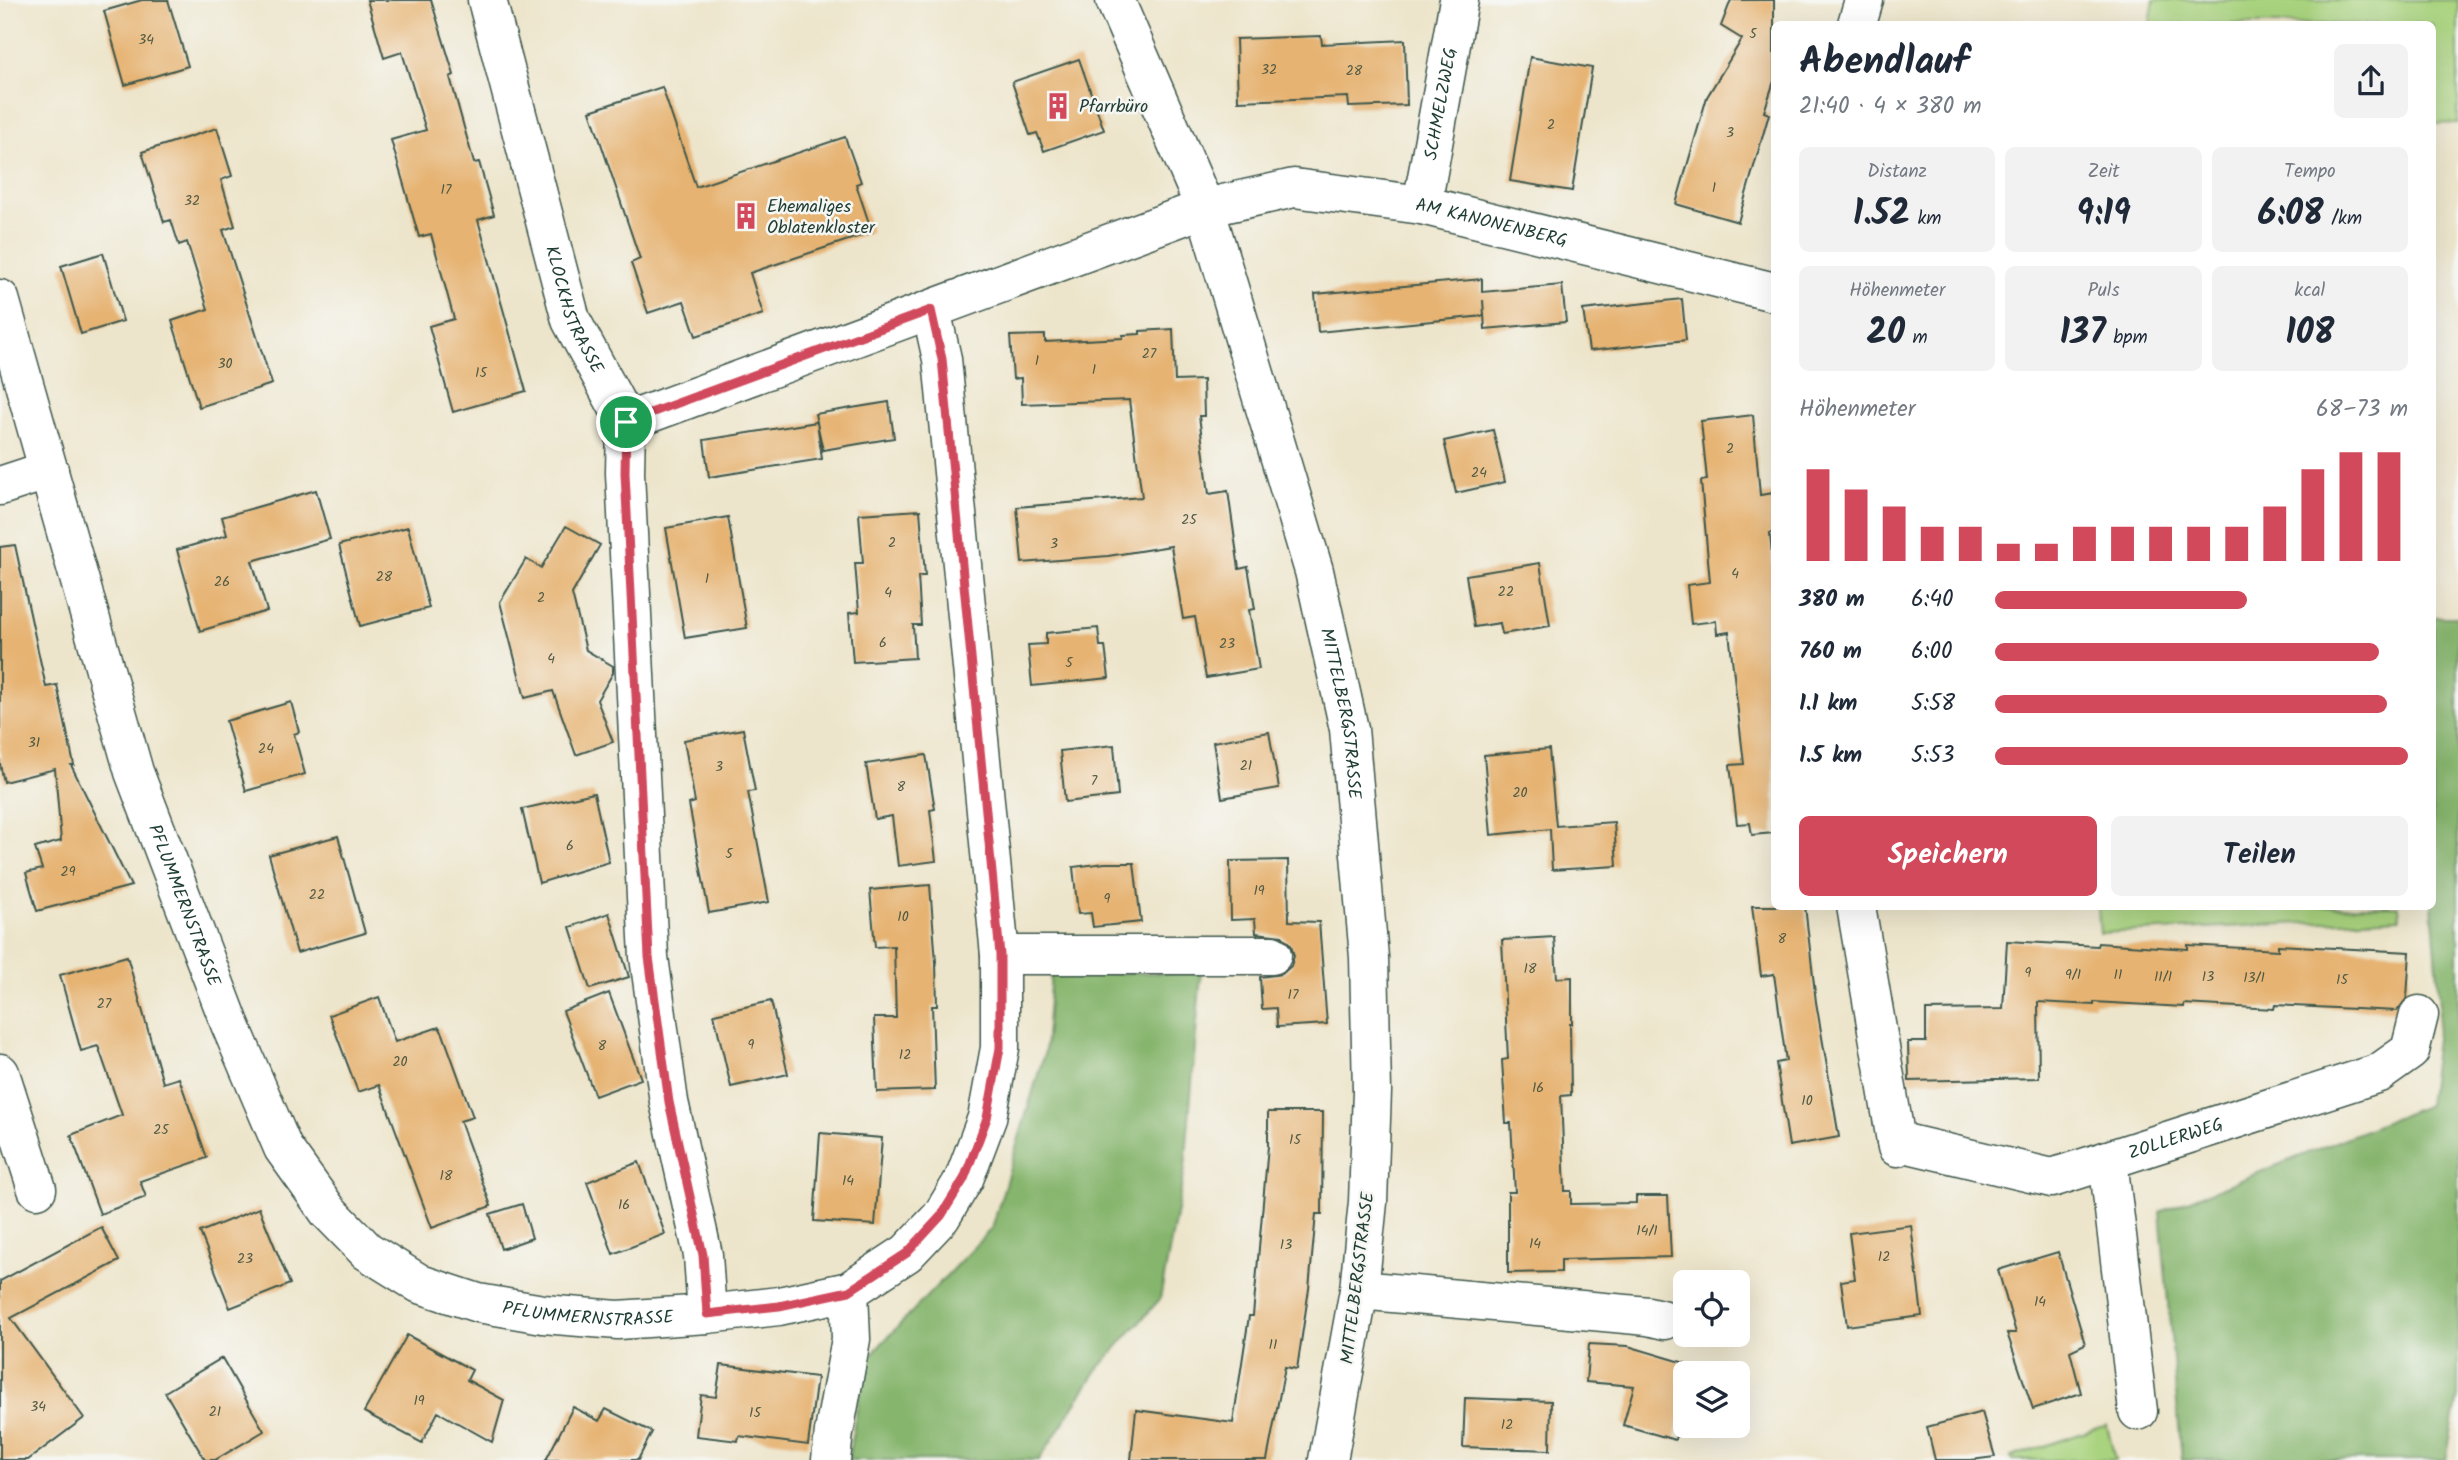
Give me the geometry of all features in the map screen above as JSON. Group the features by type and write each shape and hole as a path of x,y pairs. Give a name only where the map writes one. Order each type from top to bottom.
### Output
{"street":[{"name":"KLOCKHSTRASSE","path":"487,0 571,320 626,422"},
{"name":"MITTELBERGSTRASSE","path":"1115,0 1205,208 1314,571 1349,729 1370,957 1373,1091 1368,1202 1359,1290 1328,1460"},
{"name":"SCHMELZWEG","path":"1422,205 1459,0"},
{"path":"1858,21 1864,0"},
{"name":"AM KANONENBERG","path":"1205,208 1294,188 1422,205 1771,291"},
{"path":"707,1314 703,1255 669,1102 649,957 625,473 626,422 1205,208"},
{"name":"PFLUMMERNSTRASSE","path":"0,299 134,772 230,1024 283,1149 328,1211 367,1251 420,1284 478,1303 543,1314 618,1320 779,1306 849,1291 907,1253 941,1216 964,1179 987,1118 1000,1048 1000,955 942,359 931,310"},
{"path":"0,486 49,470"},
{"name":"ZOLLERWEG","path":"1857,910 1896,1144 2052,1178 2379,1073 2410,1051 2419,1015"},
{"path":"1000,955 1272,955"},
{"path":"0,1073 37,1189"},
{"path":"2108,1160 2138,1411"},
{"path":"1359,1290 1648,1316 1665,1320"},
{"path":"831,1460 851,1339 849,1291"}],"green space":[{"path":"2154,0 2458,0 2458,123 2436,124 2436,21 2150,21"},
{"path":"2436,617 2458,617 2458,1396 2446,1460 2182,1460 2160,1212 2428,1105 2440,1005 2432,910 2436,910"},
{"path":"2098,910 2399,910 2400,918 2100,933"},
{"path":"1051,973 1201,973 1185,1168 1160,1299 1097,1370 1039,1460 848,1460 865,1361 992,1228 1045,1051"},
{"path":"2107,1425 2115,1460 2013,1460 2011,1457"}],"building":[{"path":"142,0 168,0 188,66 125,85 104,11"},
{"path":"367,0 431,0 454,75 450,77 474,163 479,162 494,215 478,220 526,391 453,412 429,326 454,319 431,234 419,237 391,140 426,130 402,52 384,58"},
{"path":"1731,0 1774,0 1774,21 1771,21 1771,90 1764,112 1769,114 1738,222 1676,204 1707,97 1742,39 1721,26"},
{"path":"1321,36 1322,44 1405,40 1407,105 1349,107 1348,97 1238,101 1236,39"},
{"path":"1530,57 1592,68 1572,191 1510,181"},
{"name":"Pfarrbüro","path":"1079,59 1104,130 1044,151 1037,133 1030,135 1012,82"},
{"name":"Ehemaliges Oblatenkloster","path":"662,87 696,187 845,137 861,182 856,184 872,232 750,273 763,314 696,336 684,301 648,313 631,263 640,259 590,111"},
{"path":"217,128 232,176 221,180 235,226 223,230 272,384 199,407 172,321 208,309 187,242 179,245 171,220 164,222 142,152"},
{"path":"103,253 123,321 81,334 61,266"},
{"path":"1482,279 1482,292 1562,285 1566,322 1485,329 1483,300 1484,316 1318,332 1315,294"},
{"path":"1682,299 1686,340 1589,351 1583,310"},
{"path":"1173,329 1175,381 1203,380 1204,416 1199,416 1209,494 1228,491 1239,569 1248,567 1255,609 1249,610 1259,669 1206,678 1195,617 1183,619 1171,546 1108,556 1022,563 1017,507 1142,497 1129,400 1022,404 1021,378 1013,379 1010,336 1045,335 1045,342 1123,338 1123,335 1140,334 1140,331"},
{"path":"889,402 894,438 823,450 815,414"},
{"path":"1753,415 1760,495 1771,493 1771,833 1752,835 1750,823 1737,824 1730,765 1744,764 1729,632 1717,634 1716,621 1691,624 1687,585 1710,582 1701,481 1707,480 1701,421"},
{"path":"817,422 822,459 709,477 704,440"},
{"path":"1493,430 1505,482 1456,493 1444,441"},
{"path":"316,490 330,539 252,561 267,611 200,631 177,550 227,535 222,517"},
{"path":"920,510 925,576 918,576 921,625 913,625 915,658 853,662 849,613 859,612 855,563 863,563 859,514"},
{"path":"728,517 747,628 685,638 666,528"},
{"path":"566,526 600,545 572,594 586,650 613,666 613,673 597,700 613,742 576,755 553,691 525,698 500,602 526,559 541,568"},
{"path":"408,527 429,608 360,626 339,545"},
{"path":"15,545 46,687 57,685 74,765 71,765 131,886 37,911 26,873 42,869 35,848 61,841 55,769 4,782 0,764 0,547"},
{"path":"1540,563 1550,626 1502,634 1500,623 1474,627 1466,575"},
{"path":"1098,628 1100,646 1105,646 1109,678 1032,686 1028,645 1046,644 1046,633"},
{"path":"291,702 299,732 294,734 305,774 246,791 226,721"},
{"path":"743,729 755,791 748,792 769,902 709,913 689,804 695,802 684,740"},
{"path":"1269,732 1279,788 1222,798 1213,742"},
{"path":"1114,745 1118,796 1065,802 1060,751"},
{"path":"1549,749 1556,826 1614,822 1617,866 1552,870 1550,829 1491,835 1484,755"},
{"path":"926,755 935,809 930,810 936,861 898,866 892,816 875,819 866,764"},
{"path":"594,793 609,862 539,883 522,809"},
{"path":"338,836 365,933 297,953 269,855"},
{"path":"1288,860 1289,921 1319,922 1327,1024 1277,1027 1276,1008 1262,1009 1260,977 1282,974 1291,966 1294,956 1291,945 1282,936 1256,933 1255,919 1231,920 1230,861"},
{"path":"1134,863 1141,922 1093,927 1091,913 1078,914 1073,867"},
{"path":"930,885 936,962 937,1006 932,1006 935,1090 877,1092 874,1018 896,1018 894,946 875,947 870,890"},
{"path":"1752,906 1771,906 1771,910 1805,910 1816,1002 1839,1137 1789,1146 1776,1063 1786,1061 1774,974 1761,976"},
{"path":"609,913 629,977 590,989 570,927"},
{"path":"1554,937 1557,978 1572,977 1571,1095 1561,1096 1565,1191 1571,1191 1571,1204 1636,1203 1636,1196 1668,1196 1671,1257 1561,1260 1561,1272 1508,1273 1508,1192 1515,1192 1511,1123 1506,1123 1502,1060 1508,1059 1502,940"},
{"path":"2007,941 2188,949 2188,945 2278,950 2278,945 2410,952 2407,998 2397,1011 2275,1005 2274,1009 2184,1004 2184,1007 2038,1002 2039,1078 1909,1081 1908,1042 1926,1042 1926,1010 2003,1009"},
{"path":"127,956 163,1083 179,1078 207,1158 140,1181 146,1197 100,1214 71,1135 122,1115 98,1046 81,1051 60,975"},
{"path":"609,993 641,1079 595,1096 563,1011"},
{"path":"379,997 395,1042 439,1027 443,1034 473,1117 460,1121 491,1206 432,1228 379,1085 358,1092 329,1015"},
{"path":"771,1001 788,1074 731,1087 714,1014"},
{"path":"1268,1112 1323,1112 1322,1214 1316,1214 1309,1289 1297,1369 1285,1367 1267,1460 1131,1460 1136,1410 1233,1423 1249,1316 1253,1316 1268,1146"},
{"path":"820,1133 882,1138 875,1225 814,1221"},
{"path":"639,1162 665,1234 613,1254 587,1182"},
{"path":"522,1204 532,1238 501,1249 490,1214"},
{"path":"259,1208 290,1284 230,1308 200,1232"},
{"path":"1911,1225 1922,1316 1847,1326 1841,1281 1855,1279 1849,1233"},
{"path":"101,1227 119,1261 11,1318 84,1418 28,1460 0,1460 0,1281"},
{"path":"2058,1252 2085,1344 2070,1351 2081,1393 2033,1409 2007,1333 2016,1333 1998,1270"},
{"path":"407,1335 472,1370 467,1380 504,1400 492,1442 438,1412 422,1443 364,1412"},
{"path":"1589,1344 1628,1346 1678,1361 1673,1361 1675,1440 1623,1425 1634,1386 1586,1382"},
{"path":"222,1358 264,1431 215,1460 205,1460 165,1392"},
{"path":"721,1365 817,1377 808,1445 739,1436 738,1441 696,1436 701,1395 716,1397"},
{"path":"1465,1398 1551,1401 1550,1450 1463,1447"},
{"path":"573,1407 599,1421 606,1409 652,1432 638,1460 546,1460"},
{"path":"1982,1412 1995,1457 1935,1460 1927,1427"}],"place":[{"name":"Pfarrbüro","path":"1058,106"},
{"name":"Ehemaliges Oblatenkloster","path":"746,216"}],"route":[{"path":"931,310 942,359 947,433 1000,955 1000,1048 987,1118 964,1179 941,1216 907,1253 849,1291 779,1306 707,1314 703,1255 669,1102 649,957 625,473 626,422 931,310"}]}
